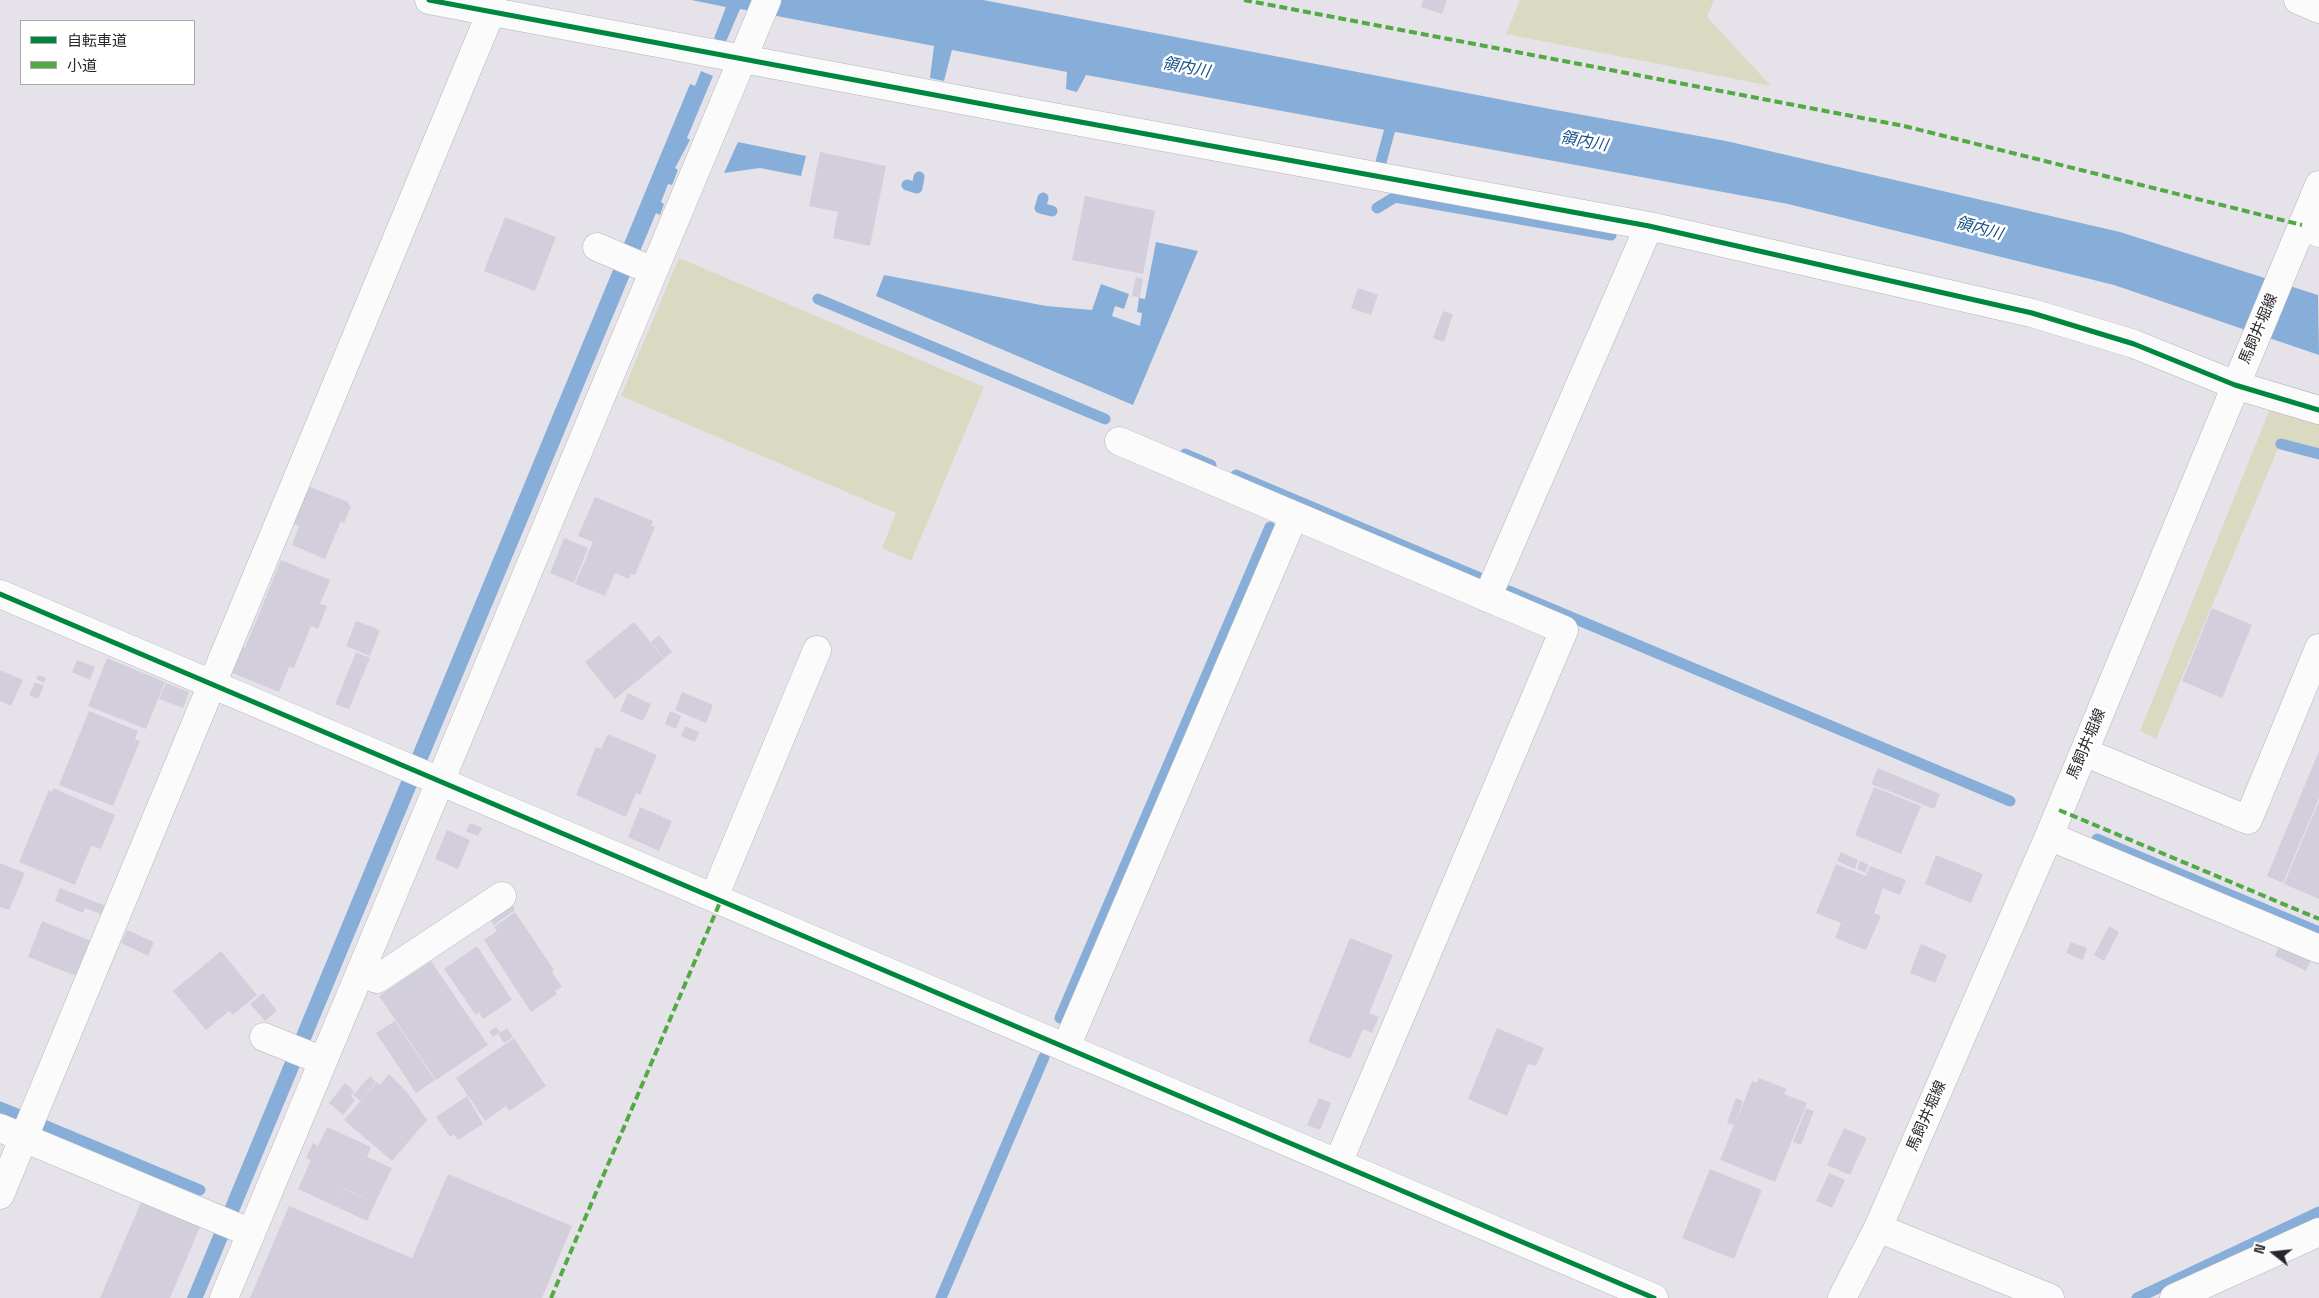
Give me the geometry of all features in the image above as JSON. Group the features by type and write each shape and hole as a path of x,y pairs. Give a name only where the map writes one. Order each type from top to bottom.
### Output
{"street":[{"path":"429,0 1649,226 2032,313 2134,344 2238,379 2319,410"},
{"path":"224,1298 235,1226 296,1050 360,972 436,778 627,260 743,58 767,0"},
{"path":"2298,0 2319,9"},
{"path":"0,1195 12,1133 212,684 490,12"},
{"name":"馬飼井堀線","path":"1842,1298 1878,1228 2049,836 2238,379 2311,229 2319,185"},
{"path":"1487,598 1649,226"},
{"path":"1119,441 1564,630 1338,1163"},
{"path":"1066,1047 1294,516"},
{"path":"0,594 1338,1163 1643,1296"},
{"path":"2084,752 2248,820 2319,648"},
{"path":"714,897 817,650"},
{"path":"2049,836 2319,950"},
{"path":"360,972 377,979 502,896"},
{"path":"12,1133 235,1226"},
{"path":"1878,1228 2050,1298"},
{"path":"2174,1298 2319,1232"}],"green space":[{"path":"1520,0 1714,0 1707,17 1771,86 1506,34"},
{"path":"679,258 984,387 911,561 882,548 896,513 621,396"},
{"path":"2270,409 2319,421 2319,449 2282,439 2156,739 2140,731"}],"water":[{"name":"領内川","path":"691,0 983,0 1726,141 2120,232 2318,295 2319,355 2114,285 1788,204 1086,75 1077,92 1066,89 1067,72 952,50 944,81 930,78 934,46 740,9 725,44 714,38 726,7"},
{"path":"701,71 713,76 687,138 690,140 675,168 678,170 672,185 668,184 661,202 664,204 660,215 656,213 203,1298 187,1298 690,84 695,86"},
{"path":"738,142 806,156 801,176 760,168 724,173"},
{"path":"1156,242 1198,251 1133,405 876,296 884,275 1046,306 1092,310 1101,284 1129,294 1124,309 1115,306 1112,316 1140,326 1142,313 1137,312 1139,298 1145,299"}],"building":[{"path":"1423,0 1447,0 1442,14 1421,7"},
{"path":"820,152 886,166 870,246 833,238 838,212 809,206"},
{"path":"1085,196 1155,211 1143,274 1072,260"},
{"path":"505,217 556,237 535,291 484,271"},
{"path":"1136,277 1143,279 1140,298 1132,296"},
{"path":"1358,288 1378,295 1371,315 1351,308"},
{"path":"1443,311 1453,314 1444,342 1433,338"},
{"path":"308,486 348,502 351,506 344,523 341,521 325,559 292,545 299,526 293,524"},
{"path":"595,497 653,521 651,526 655,527 635,575 631,574 629,579 615,573 605,596 575,584 593,542 578,536"},
{"path":"564,538 588,548 574,583 550,573"},
{"path":"281,560 330,580 320,604 327,606 318,629 311,626 294,668 289,667 279,692 230,672 241,646 245,648"},
{"path":"2212,608 2252,625 2222,698 2182,681"},
{"path":"356,621 380,630 370,656 346,646"},
{"path":"634,622 664,659 615,699 585,662"},
{"path":"659,635 672,652 664,658 651,642"},
{"path":"356,652 370,658 349,709 335,704"},
{"path":"107,658 165,682 146,729 88,706"},
{"path":"77,660 95,667 90,680 72,672"},
{"path":"0,670 23,680 11,706 0,701"},
{"path":"38,675 46,678 44,683 36,679"},
{"path":"35,682 44,686 38,699 29,695"},
{"path":"166,683 189,692 183,708 159,699"},
{"path":"682,692 713,705 706,723 675,710"},
{"path":"628,693 651,704 643,721 620,711"},
{"path":"89,711 138,731 135,739 140,741 113,806 59,785"},
{"path":"670,711 681,716 676,729 665,724"},
{"path":"685,726 699,732 695,742 681,736"},
{"path":"608,734 657,755 640,795 636,793 626,817 576,795 596,747 601,749"},
{"path":"2319,751 2319,798 2283,883 2267,876"},
{"path":"1878,768 1940,794 1934,809 1871,784"},
{"path":"1874,787 1921,806 1901,854 1855,835"},
{"path":"53,788 115,815 101,849 91,846 75,885 19,862 49,790 52,792"},
{"path":"2319,801 2319,899 2284,884"},
{"path":"640,807 672,821 659,851 628,837"},
{"path":"470,823 482,828 478,836 466,831"},
{"path":"447,830 470,840 458,869 435,859"},
{"path":"1841,852 1858,860 1855,869 1837,861"},
{"path":"1936,855 1983,874 1971,903 1925,884"},
{"path":"1860,861 1869,865 1865,873 1857,869"},
{"path":"0,863 25,873 9,910 0,907"},
{"path":"1836,864 1866,876 1870,866 1906,880 1900,895 1883,888 1874,913 1881,916 1866,950 1835,938 1841,923 1816,913"},
{"path":"60,888 106,906 103,915 85,908 83,913 55,901"},
{"path":"510,902 515,910 494,925 488,916"},
{"path":"515,912 554,970 552,972 562,987 555,991 557,994 531,1012 484,940 497,931 494,927"},
{"path":"42,921 91,941 76,976 28,957"},
{"path":"2109,926 2119,932 2104,961 2094,955"},
{"path":"127,930 154,942 148,956 121,943"},
{"path":"1350,938 1393,955 1369,1013 1379,1017 1372,1033 1363,1029 1350,1059 1308,1042"},
{"path":"2071,942 2087,948 2083,960 2066,953"},
{"path":"1921,944 1947,955 1935,983 1910,973"},
{"path":"477,946 512,1000 483,1019 479,1012 476,1015 444,969"},
{"path":"2279,946 2311,960 2306,971 2275,956"},
{"path":"221,951 257,995 233,1015 229,1011 206,1030 173,991"},
{"path":"431,961 488,1045 436,1080 379,996"},
{"path":"263,993 277,1011 265,1021 250,1004"},
{"path":"395,1021 435,1080 416,1093 376,1033"},
{"path":"496,1027 500,1032 493,1037 489,1032"},
{"path":"507,1028 513,1037 504,1043 498,1034"},
{"path":"1497,1028 1544,1048 1536,1066 1528,1064 1507,1116 1468,1099"},
{"path":"514,1038 546,1086 509,1111 506,1106 485,1121 456,1078"},
{"path":"389,1074 407,1092 427,1120 392,1161 344,1120 377,1082 380,1085"},
{"path":"370,1076 376,1082 360,1101 353,1095"},
{"path":"1759,1078 1787,1089 1784,1094 1807,1103 1775,1182 1720,1160 1734,1125 1727,1123 1736,1098 1743,1101 1735,1124 1752,1081 1757,1083"},
{"path":"345,1083 354,1091 351,1096 355,1100 343,1115 329,1103"},
{"path":"467,1096 483,1124 458,1140 454,1134 450,1137 436,1117"},
{"path":"1319,1098 1331,1103 1320,1130 1307,1125"},
{"path":"1806,1108 1814,1111 1801,1145 1793,1142"},
{"path":"327,1127 371,1147 367,1157 392,1168 367,1221 298,1189 311,1160 306,1158 313,1143 318,1146","holes":["344,1188 375,1203 344,1189 339,1199"]},
{"path":"1844,1128 1867,1138 1850,1175 1827,1165"},
{"path":"1710,1169 1762,1190 1734,1259 1682,1238"},
{"path":"1829,1173 1845,1180 1832,1208 1816,1201"},
{"path":"448,1174 572,1226 542,1298 250,1298 289,1206 412,1258"},
{"path":"141,1202 200,1227 170,1298 100,1298"}],"waterway":[{"path":"1381,162 1393,118"},
{"path":"907,185 917,188 919,177"},
{"path":"1377,208 1395,197 1611,235"},
{"path":"1043,198 1040,208 1052,211"},
{"path":"818,299 1105,419"},
{"path":"2281,444 2319,454"},
{"path":"1185,454 1211,465"},
{"path":"1236,475 1478,577"},
{"path":"1060,1018 1270,527"},
{"path":"1509,591 2010,801"},
{"path":"2097,839 2319,932"},
{"path":"941,1298 1044,1057"},
{"path":"0,1107 20,1115"},
{"path":"44,1125 200,1190"},
{"path":"2137,1298 2319,1212"}],"marked path":[{"path":"1244,0 1904,126 2302,225"},
{"path":"2059,810 2319,919"},
{"path":"551,1298 721,900"}],"cycle path":[{"path":"429,0 1649,226 2032,313 2134,344 2235,385 2319,410"},
{"path":"0,594 1654,1298"}]}
